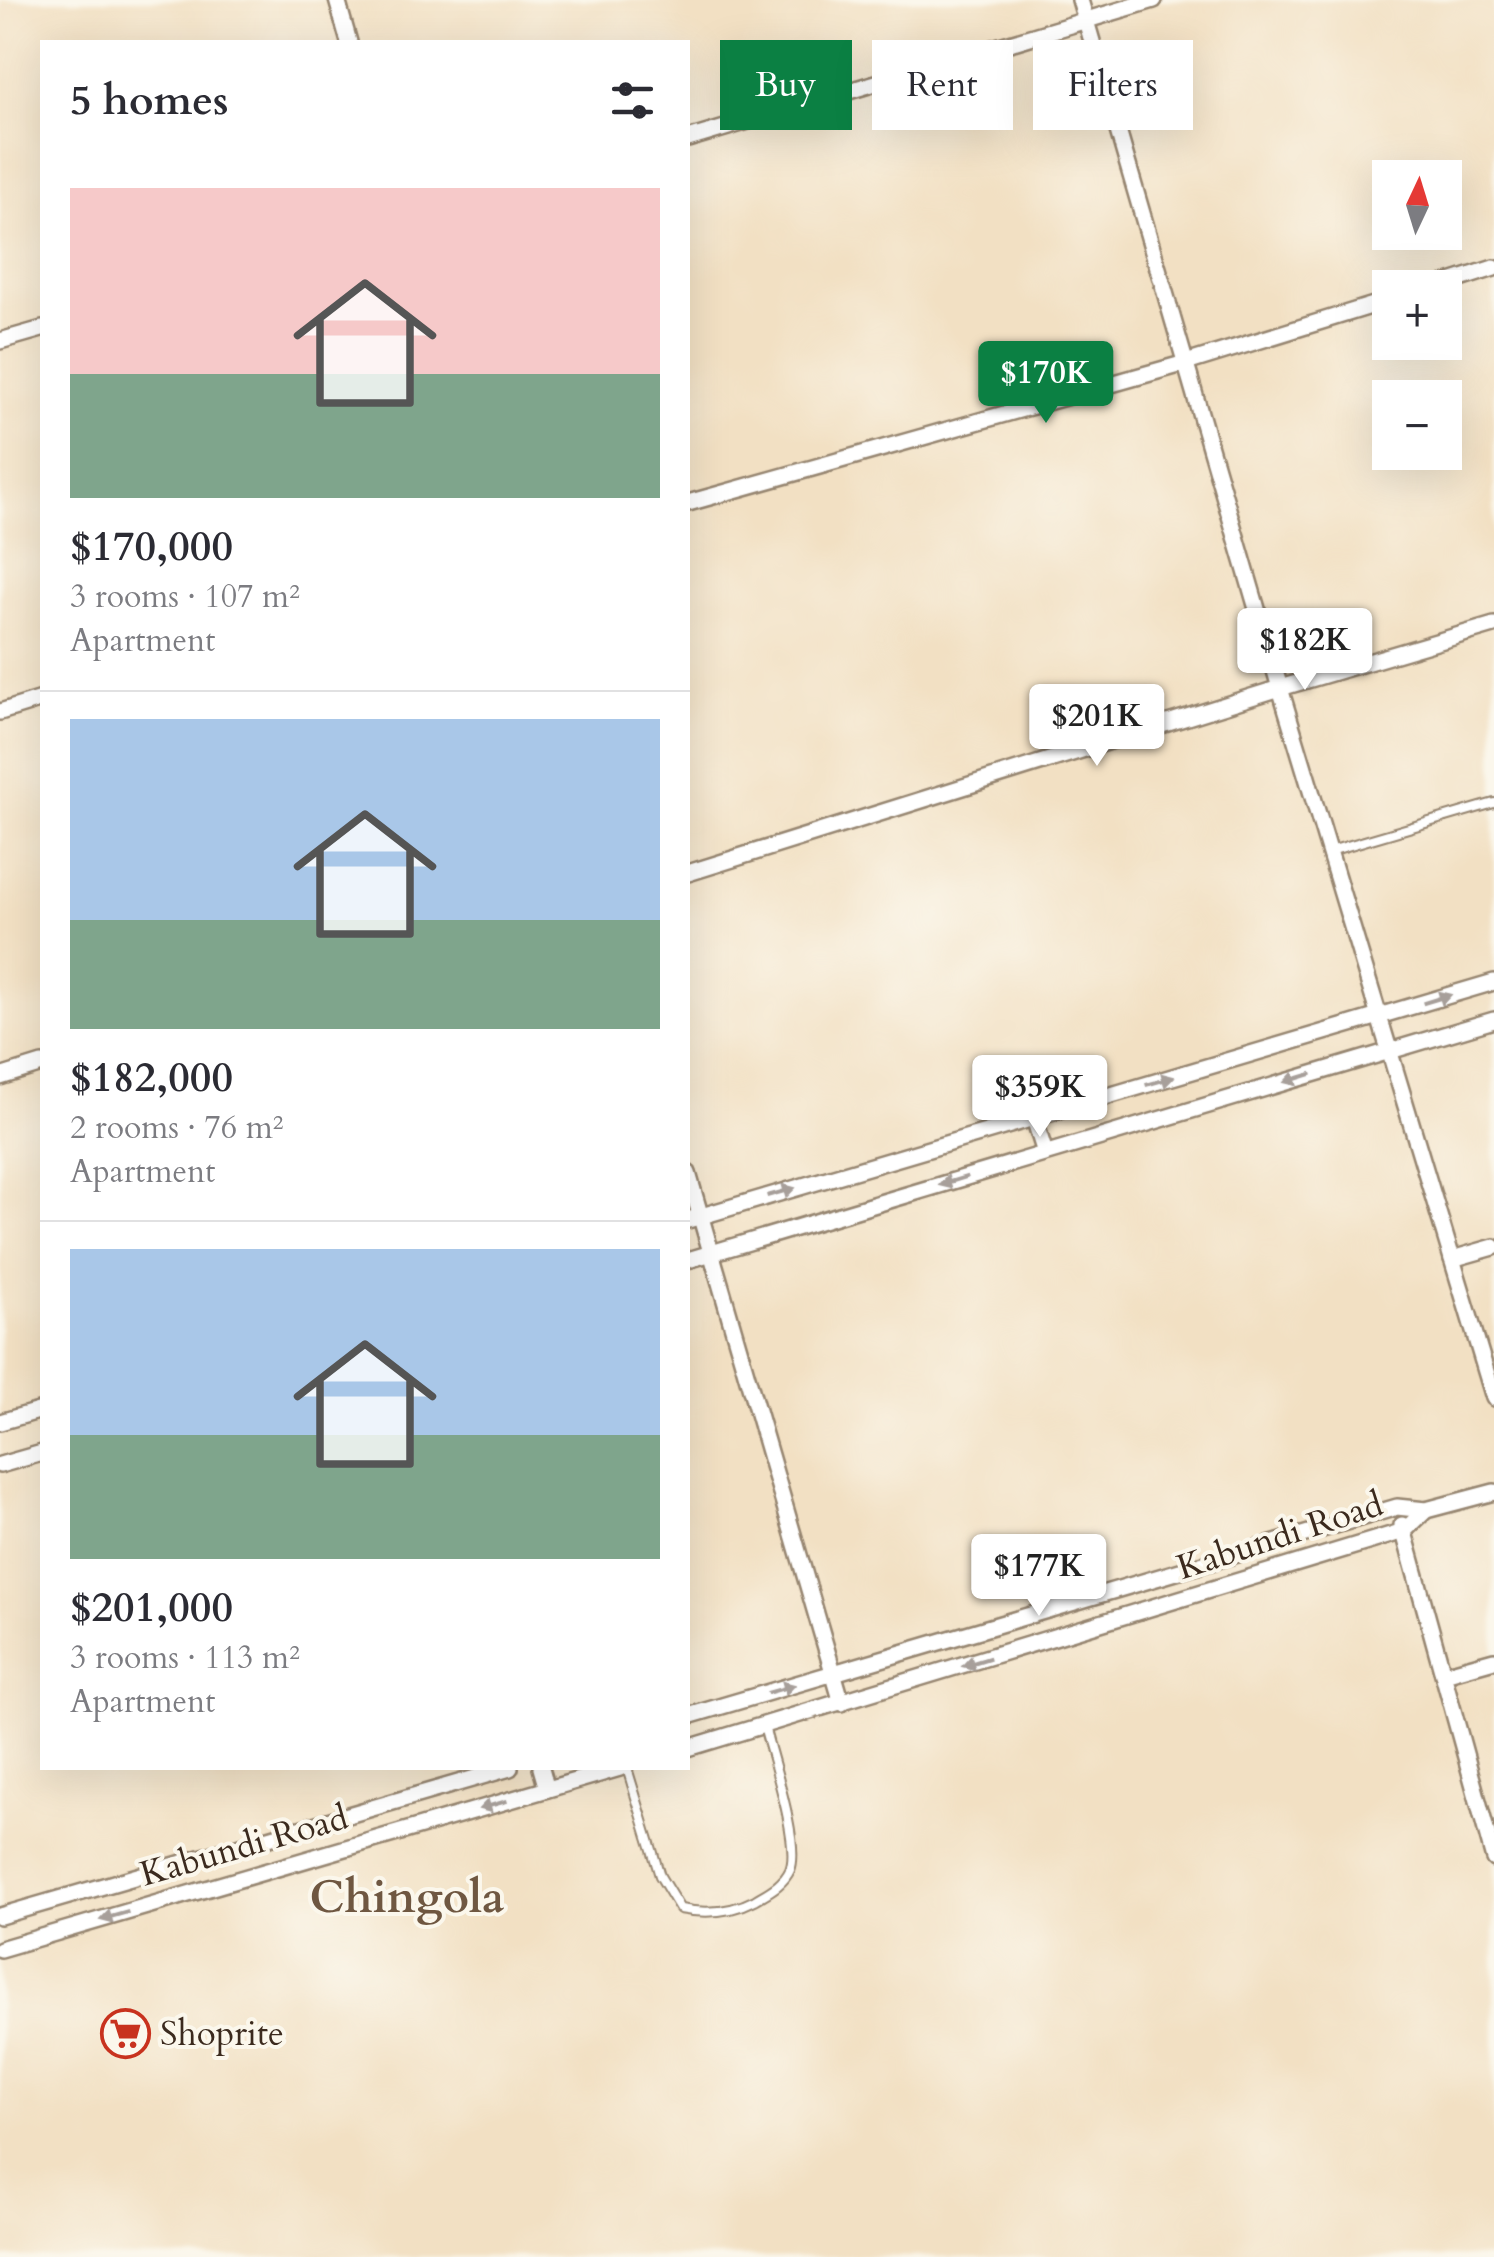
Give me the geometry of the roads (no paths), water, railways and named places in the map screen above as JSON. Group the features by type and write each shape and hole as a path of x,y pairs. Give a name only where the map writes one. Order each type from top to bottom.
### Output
{"street":[{"path":"337,0 348,40"},
{"path":"1080,0 1280,688 1494,1398"},
{"path":"690,139 1154,0"},
{"path":"1462,278 1494,268"},
{"path":"690,502 1186,363 1372,306"},
{"path":"0,342 40,330"},
{"path":"690,872 1280,688 1494,626"},
{"path":"0,712 40,699"},
{"path":"694,1218 1494,982"},
{"path":"690,1259 1494,1020"},
{"path":"0,1077 40,1065"},
{"path":"1034,1118 1044,1153"},
{"path":"690,1189 694,1218 710,1253 842,1703"},
{"path":"1452,1259 1494,1247"},
{"path":"0,1422 40,1411"},
{"path":"0,1465 40,1453"},
{"name":"Kabundi Road","path":"690,1715 1397,1507 1426,1510 1494,1492"},
{"path":"1397,1507 1494,1859"},
{"name":"Kabundi Road","path":"690,1747 1404,1531 1426,1510"},
{"path":"1444,1674 1494,1660"},
{"name":"Kabundi Road","path":"0,1916 503,1770"},
{"path":"541,1770 547,1789"},
{"name":"Kabundi Road","path":"0,1949 617,1770"}],"lane":[{"path":"1330,852 1494,803"},
{"path":"625,1770 660,1876 680,1908 704,1914 748,1903 776,1887 790,1869 793,1843 764,1726"}],"place":[{"name":"Shoprite","path":"125,2034"}],"district":[{"name":"Chingola","path":"407,1897"}]}
